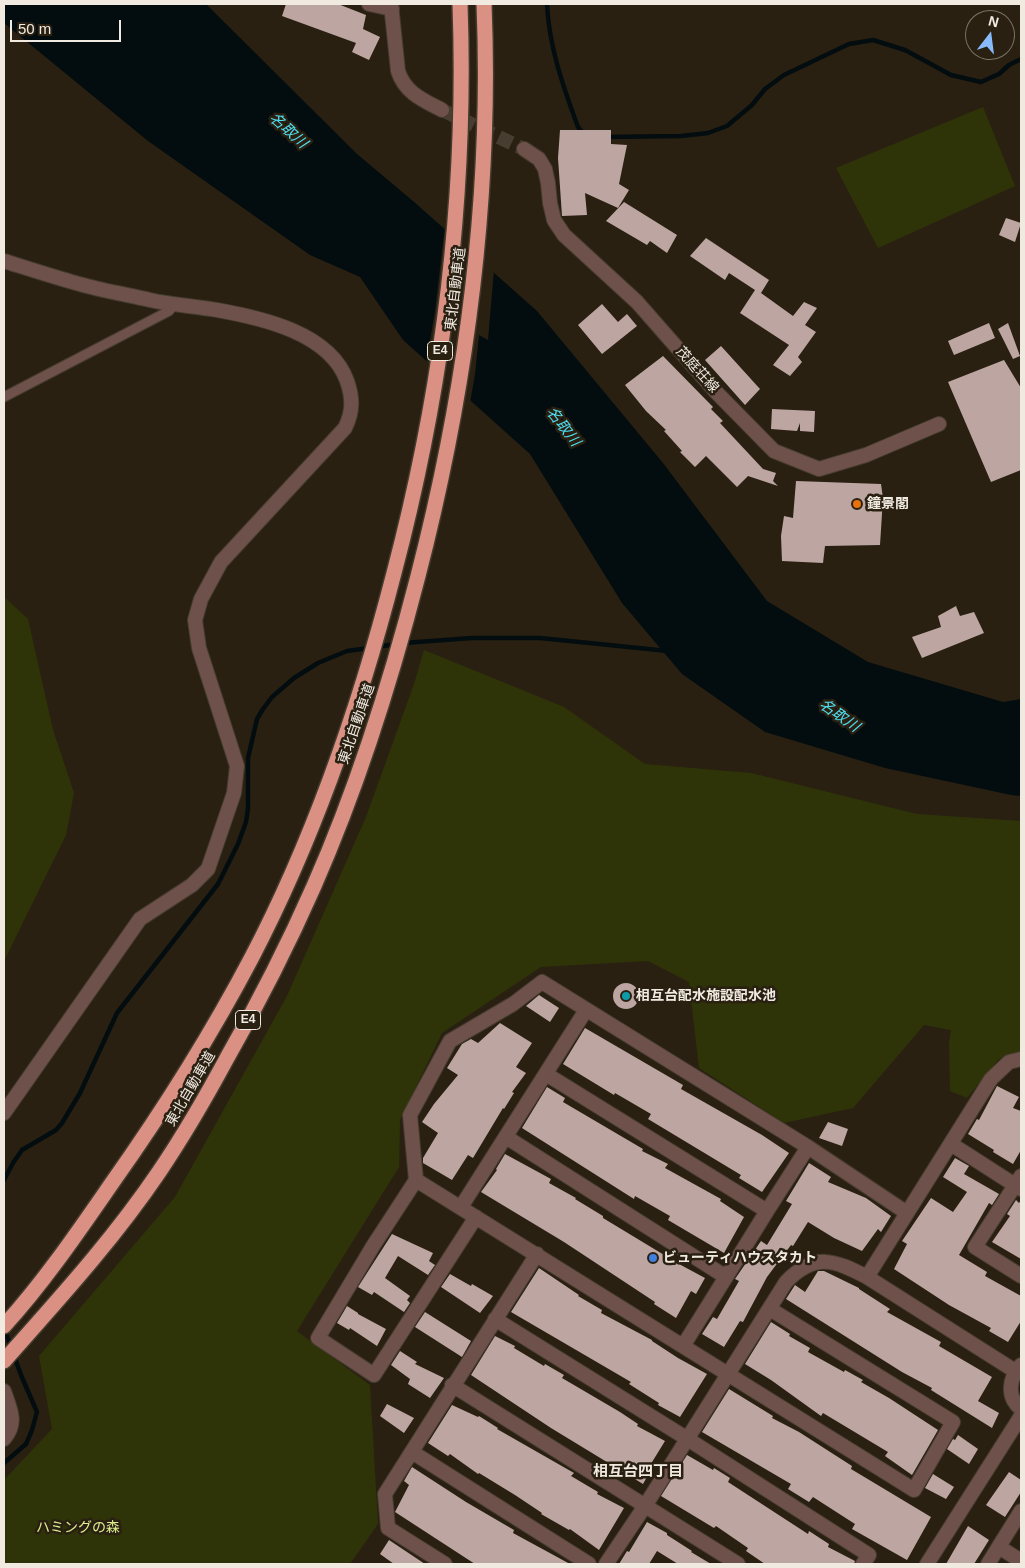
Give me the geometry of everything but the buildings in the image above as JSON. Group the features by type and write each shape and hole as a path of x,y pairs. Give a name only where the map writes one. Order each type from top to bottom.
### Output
{"highway":[{"path":"451,4 460,138"},
{"name":"東北自動車道","path":"4,1326 44,1278 132,1155 212,1029 253,956 293,870 354,715 411,510 448,300 458,190 460,4"},
{"name":"東北自動車道","path":"4,1361 113,1236 159,1172 202,1104 278,964 316,883 355,781 395,662 431,525 446,459 460,379 484,211 484,4"},
{"path":"484,211 493,101 494,4"}],"street":[{"path":"369,4 392,6 398,71 401,81 408,90 419,98 442,110"},
{"name":"茂庭荘線","path":"524,149 538,159 545,169 554,220 564,235 637,302 716,392 774,451 819,469 866,455 939,424"},
{"path":"4,261 83,285 174,305 216,310 256,318 289,328 318,344 336,361 344,372 352,402 350,420 340,434 221,562 201,599 195,620 199,648 237,766 234,793 208,869 192,886 140,919 4,1113"},
{"path":"476,1217 374,1375 318,1338 373,1246 416,1180 410,1115 450,1040 513,1004 542,982 808,1147 908,1212"},
{"path":"461,1207 586,1010"},
{"path":"868,1277 991,1079 1009,1062 1021,1059"},
{"path":"546,1074 767,1211"},
{"path":"506,1137 726,1277"},
{"path":"951,1144 1019,1183 975,1247 1021,1276"},
{"path":"682,1346 808,1147"},
{"path":"416,1180 538,1254 727,1375 914,1490 952,1422 770,1309"},
{"path":"445,1564 388,1528 385,1494 452,1385 538,1254"},
{"path":"606,1564 645,1506 686,1438 786,1282 798,1270 811,1263 827,1262 847,1267 868,1277 1018,1368 1011,1380 1010,1389 1012,1398 1021,1409"},
{"path":"495,1319 869,1555 863,1564"},
{"path":"452,1385 738,1564"},
{"path":"4,1391 12,1417 10,1432 4,1439"},
{"path":"927,1564 1021,1416"},
{"path":"412,1452 589,1564"},
{"path":"988,1564 1021,1511"},
{"path":"999,1547 1021,1561"}],"lane":[{"path":"4,397 170,311 174,305"}],"green space":[{"path":"983,107 1015,186 878,248 836,168"},
{"path":"4,597 28,619 53,730 74,793 66,835 4,961"},
{"name":"ハミングの森","path":"424,650 564,707 645,764 751,773 917,814 1021,821 1021,1053 999,1059 967,1098 950,1091 949,1043 951,1030 924,1025 853,1108 784,1123 699,1068 689,982 648,961 541,967 442,1033 400,1120 399,1167 297,1331 370,1385 378,1524 350,1564 4,1564 4,1480 52,1429 39,1356 175,1197 287,996 366,817 414,684"}],"water":[{"name":"名取川","path":"4,4 206,4 357,154 537,311 663,463 767,601 868,662 1003,702 1021,699 1021,796 885,768 765,732 682,674 622,603 530,454 403,340 360,277 310,255 148,141 4,23"}],"pier":[{"path":"445,226 494,270 488,340 479,335 470,403 426,364 435,311"}],"waterway":[{"path":"547,4 548,20 558,66 578,127 583,133"},
{"path":"606,137 681,136 708,133 727,126 752,105 765,89 784,75 849,44 873,40 905,50 951,75 981,82 999,74 1009,65 1021,59"},
{"path":"404,643 472,638 540,638 668,651"},
{"path":"377,647 396,644"},
{"path":"4,1180 22,1150 56,1130 62,1123 80,1093 117,1013 218,884 238,844 246,822 248,808 248,758 257,719 263,709 272,697 294,678 318,663 347,651 369,648"},
{"path":"4,1328 37,1412 26,1444 4,1463"}],"tunnel":[{"path":"442,110 524,149"}],"place":[{"name":"鐘景閣","path":"857,504"},
{"name":"相互台配水施設配水池","path":"626,996"},
{"name":"ビューティハウスタカト","path":"653,1258"}],"district":[{"name":"相互台四丁目","path":"638,1472"}]}
